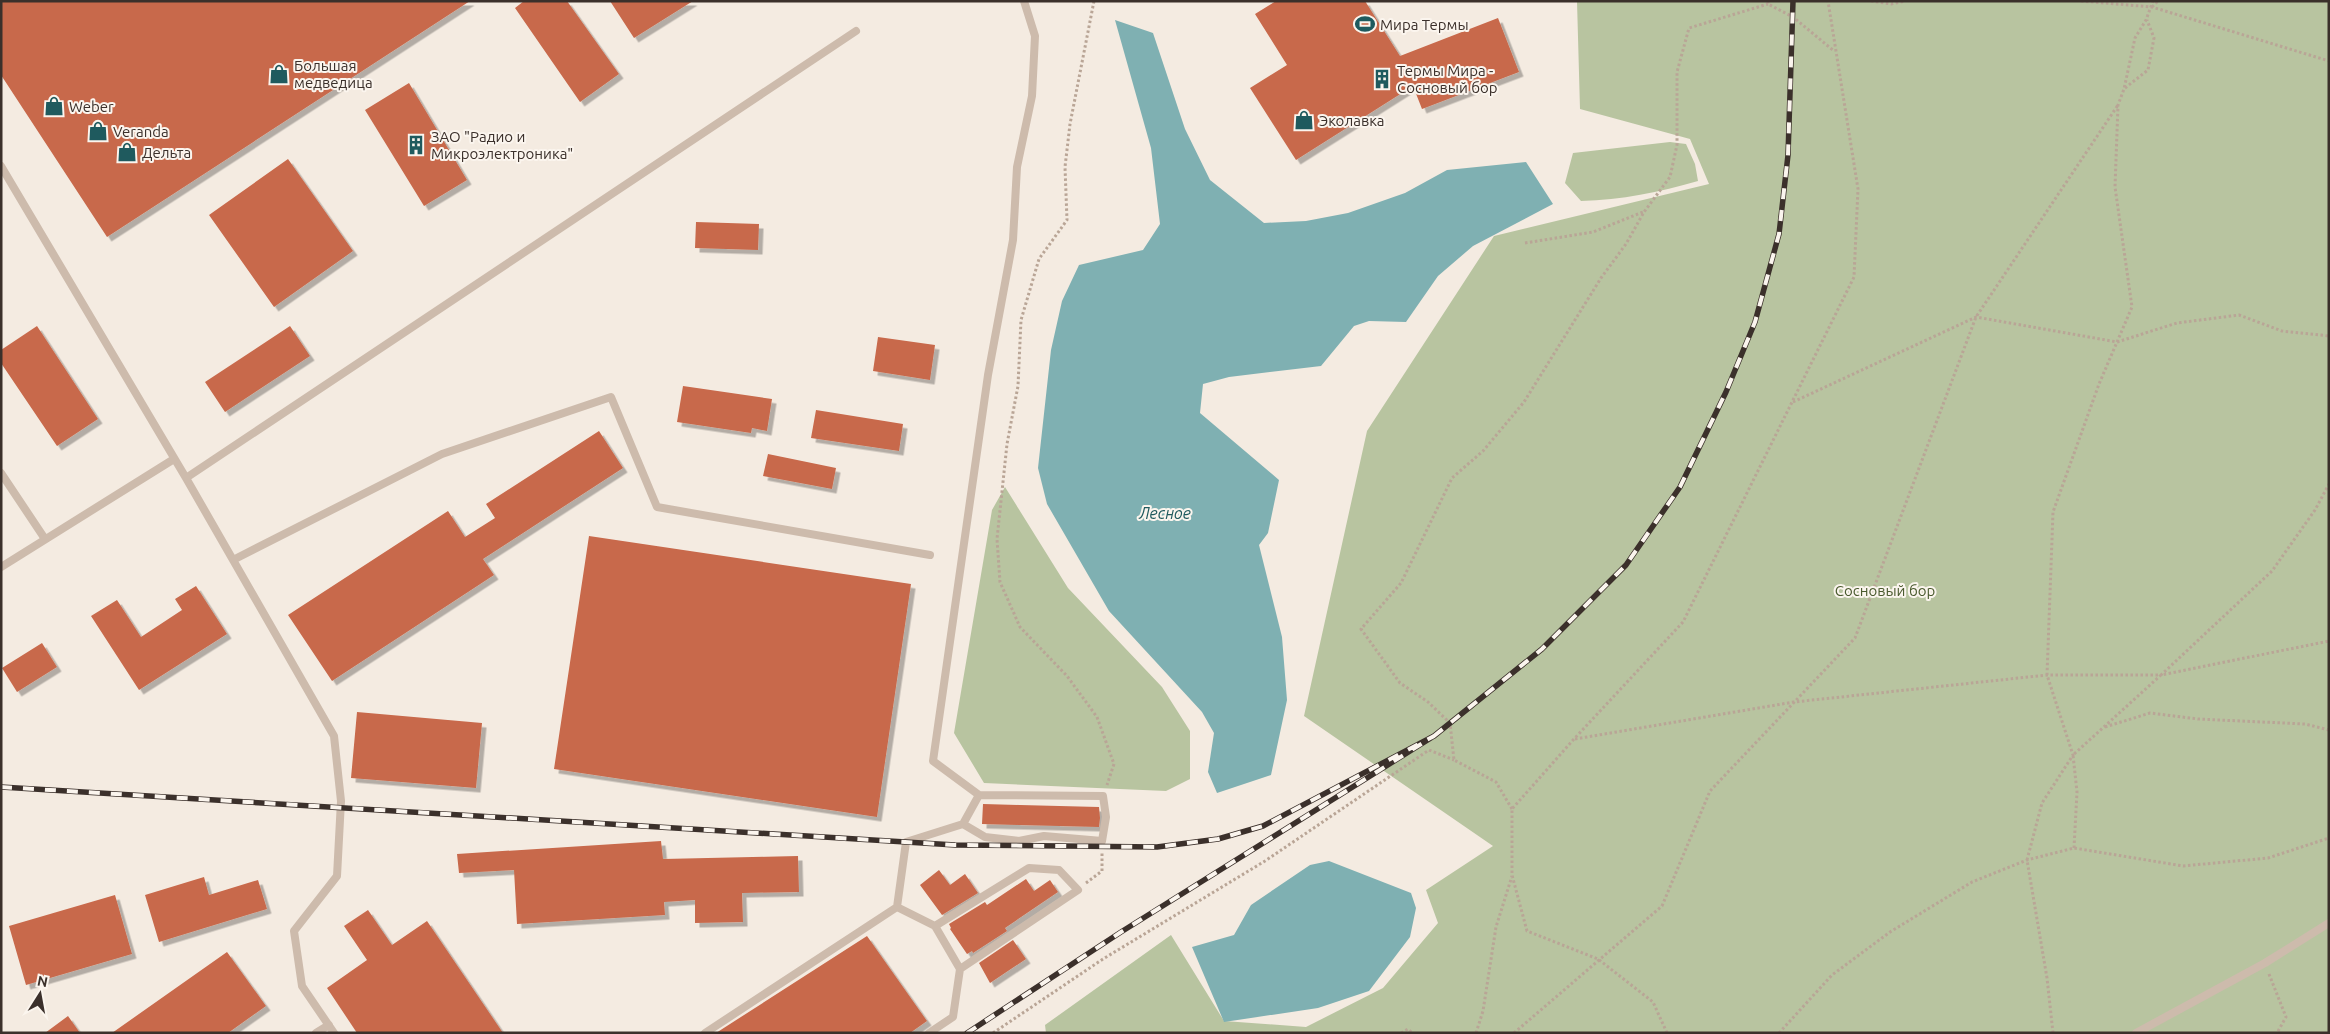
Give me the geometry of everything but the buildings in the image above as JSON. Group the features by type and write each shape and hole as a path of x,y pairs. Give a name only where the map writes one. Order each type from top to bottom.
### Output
{"lane":[{"path":"963,824 985,837 1019,841 1044,836 1102,841 1106,817 1103,796 979,796 933,761 988,375 1013,240 1017,167 1032,96 1035,36 1024,1"},
{"path":"186,478 856,31"},
{"path":"1,166 186,478 334,736 341,801 337,876 294,931 302,986 334,1033"},
{"path":"233,560 442,454 611,397 657,507 930,555"},
{"path":"1,567 174,459"},
{"path":"1,473 46,539"},
{"path":"705,1033 898,907 906,842 963,824 979,796"},
{"path":"935,926 1029,868 1059,870 1078,890 960,969"},
{"path":"898,907 935,926 960,969 953,1017 929,1033"},
{"path":"2136,1033 2265,963 2329,923"},
{"path":"316,1033 329,1025"}],"path":[{"path":"1094,1 1070,124 1065,167 1067,220 1039,259 1021,320 1018,386 1007,444 997,538 1000,582 1020,627 1067,676 1097,717 1114,764 1103,796"},
{"path":"1512,809 1683,622 1854,277 1858,189 1828,1"},
{"path":"1871,1 1891,4 1904,1"},
{"path":"2082,1 2152,7 2329,61"},
{"path":"1514,1033 1662,906 1710,791 1855,638 1976,317 2118,106 2124,89 2135,38 2146,20 2153,1"},
{"path":"2152,7 2158,1"},
{"path":"1454,760 1450,723 1428,702 1400,683 1361,629 1401,582 1452,478 1483,451 1524,402 1601,278 1626,244 1644,212 1670,177 1677,145 1677,72 1690,28 1768,2 1793,17 1835,51"},
{"path":"2124,89 2148,70 2154,38 2146,20"},
{"path":"2074,848 2077,792 2073,755 2047,674 2054,512 2099,384 2132,307 2115,187 2118,106"},
{"path":"1525,243 1592,232 1644,212"},
{"path":"1792,402 1976,317 2117,342 2177,323 2239,315 2282,331 2329,336"},
{"path":"2053,1033 2047,978 2027,860 2042,803 2073,755 2272,571 2315,510 2329,484"},
{"path":"1574,739 1794,702 2047,674 2161,675 2329,641"},
{"path":"2104,727 2150,713 2198,719 2305,724 2329,730"},
{"path":"992,1033 1103,959 1266,861 1429,750 1454,760 1496,782 1512,809 1512,875 1527,931 1598,959 1653,1002 1667,1033"},
{"path":"1780,1033 1832,975 1890,932 1972,882 2027,860 2074,848 2183,866 2268,858 2329,838"},
{"path":"1078,890 1102,871 1102,841"},
{"path":"1476,1033 1483,1011 1496,927 1512,875"},
{"path":"2265,963 2286,1017 2277,1033"},
{"path":"1401,1033 1408,1029 1412,1033"}],"green space":[{"name":"Сосновый бор","path":"1577,1 2329,1 2329,1033 1046,1033 1045,1025 1171,935 1224,1021 1306,1027 1383,988 1438,923 1426,890 1493,846 1304,716 1367,431 1494,236 1709,184 1690,139 1580,109"},
{"path":"1670,142 1686,144 1695,164 1698,181 1640,195 1581,201 1565,183 1573,153"},
{"path":"1005,487 1068,588 1162,687 1190,731 1190,779 1166,791 984,783 954,733 992,510"}],"water":[{"name":"Лесное","path":"1115,20 1153,33 1185,129 1210,180 1264,223 1306,221 1348,213 1405,193 1447,170 1526,162 1553,204 1473,246 1438,276 1406,322 1369,321 1354,326 1321,366 1229,377 1203,384 1200,413 1279,480 1268,533 1259,545 1282,637 1287,700 1271,775 1217,793 1208,772 1214,733 1202,712 1109,611 1047,504 1038,468 1051,350 1062,301 1079,265 1143,250 1160,224 1151,148"},
{"path":"1329,861 1411,893 1416,908 1410,937 1369,991 1318,1008 1224,1022 1192,947 1234,935 1251,905 1310,865"}],"railway":[{"path":"1434,736 1542,649 1626,565 1680,487 1726,392 1755,322 1779,234 1788,155 1793,1"},
{"path":"1,787 955,845 1157,847 1218,839 1263,826 1434,736 1121,932 967,1033"}],"place":[{"name":"Мира Термы","path":"1365,24"},
{"name":"Большая медведица","path":"279,74"},
{"name":"Термы Мира - Сосновый бор","path":"1382,79"},
{"name":"Weber","path":"54,106"},
{"name":"Эколавка","path":"1304,120"},
{"name":"Veranda","path":"98,131"},
{"name":"ЗАО \"Радио и Микроэлектроника\"","path":"416,145"},
{"name":"Дельта","path":"127,152"}]}
